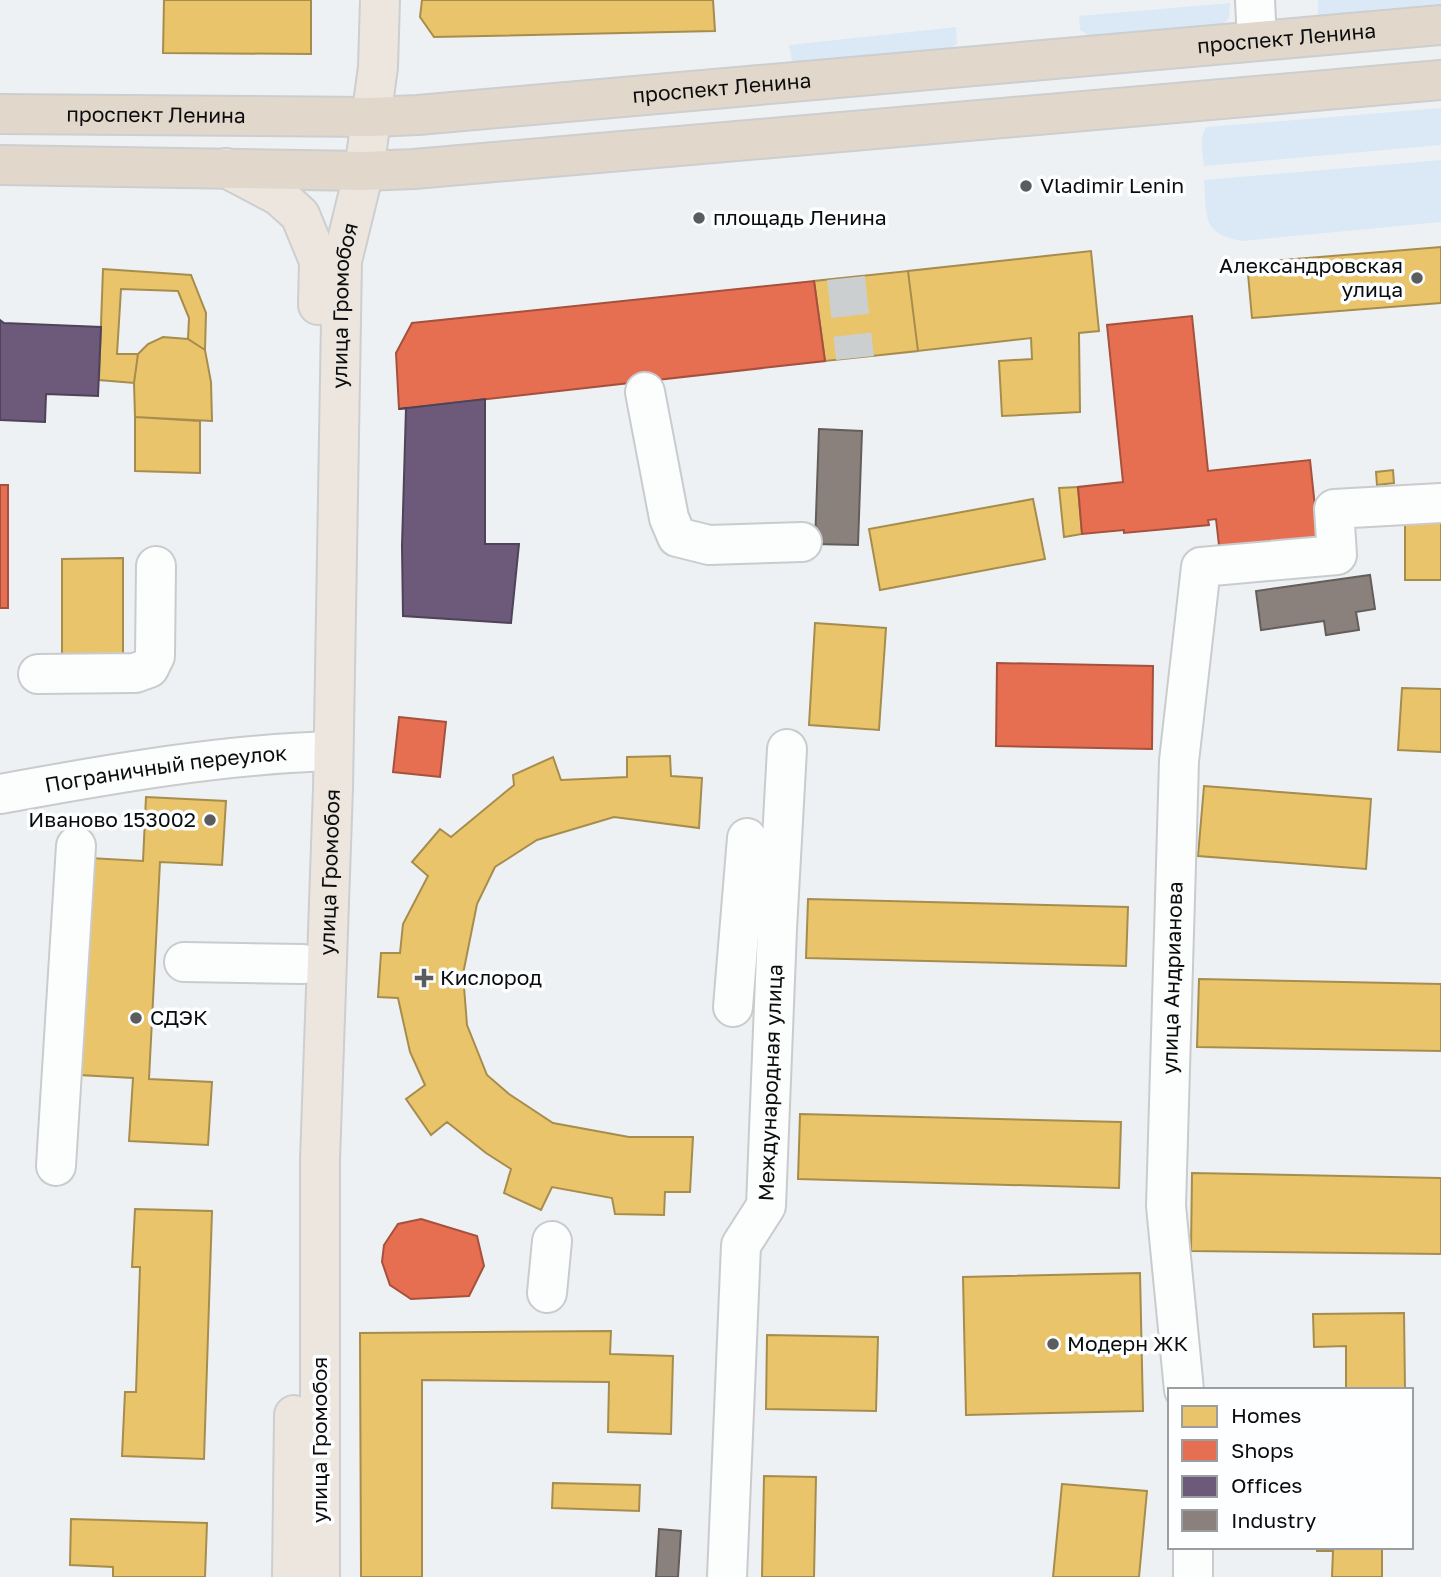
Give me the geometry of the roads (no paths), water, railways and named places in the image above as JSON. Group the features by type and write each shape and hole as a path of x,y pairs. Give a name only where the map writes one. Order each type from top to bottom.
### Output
{"highway":[{"name":"проспект Ленина","path":"0,114 371,117 418,115 1441,25"},
{"path":"0,165 364,171 414,169 1441,80"}],"main road":[{"name":"улица Громобоя","path":"292,1577 303,964 320,751 342,261 364,171 378,67 380,0"},
{"name":"улица Громобоя","path":"226,168 279,196 300,215 319,261 320,1577"},
{"name":"улица Громобоя","path":"319,261 364,171"}],"street":[{"path":"1255,0 1257,41"},
{"path":"645,393 668,518 677,537 709,545 802,542"},
{"name":"улица Андрианова","path":"1184,1388 1166,1206 1179,761 1201,567 1337,555 1334,509 1441,503"},
{"path":"38,674 135,673 149,668 155,656 156,566"},
{"name":"Международная улица","path":"727,1577 741,1245 766,1206 777,929 751,839 787,749"},
{"name":"Пограничный переулок","path":"0,794 267,753 320,751"},
{"path":"733,1007 751,839"},
{"path":"56,1166 76,846"},
{"path":"740,926 777,929"},
{"path":"184,962 303,964"},
{"path":"547,1293 552,1241"},
{"path":"1193,1549 1193,1577"}],"tunnel":[{"path":"846,278 855,358"}],"place":[{"name":"Vladimir Lenin","path":"1026,186"},
{"name":"площадь Ленина","path":"699,218"},
{"name":"Александровская улица","path":"1417,278"},
{"name":"Иваново 153002","path":"210,820"},
{"name":"Кислород","path":"424,978"},
{"name":"СДЭК","path":"136,1018"},
{"name":"Модерн ЖК","path":"1053,1344"}]}
